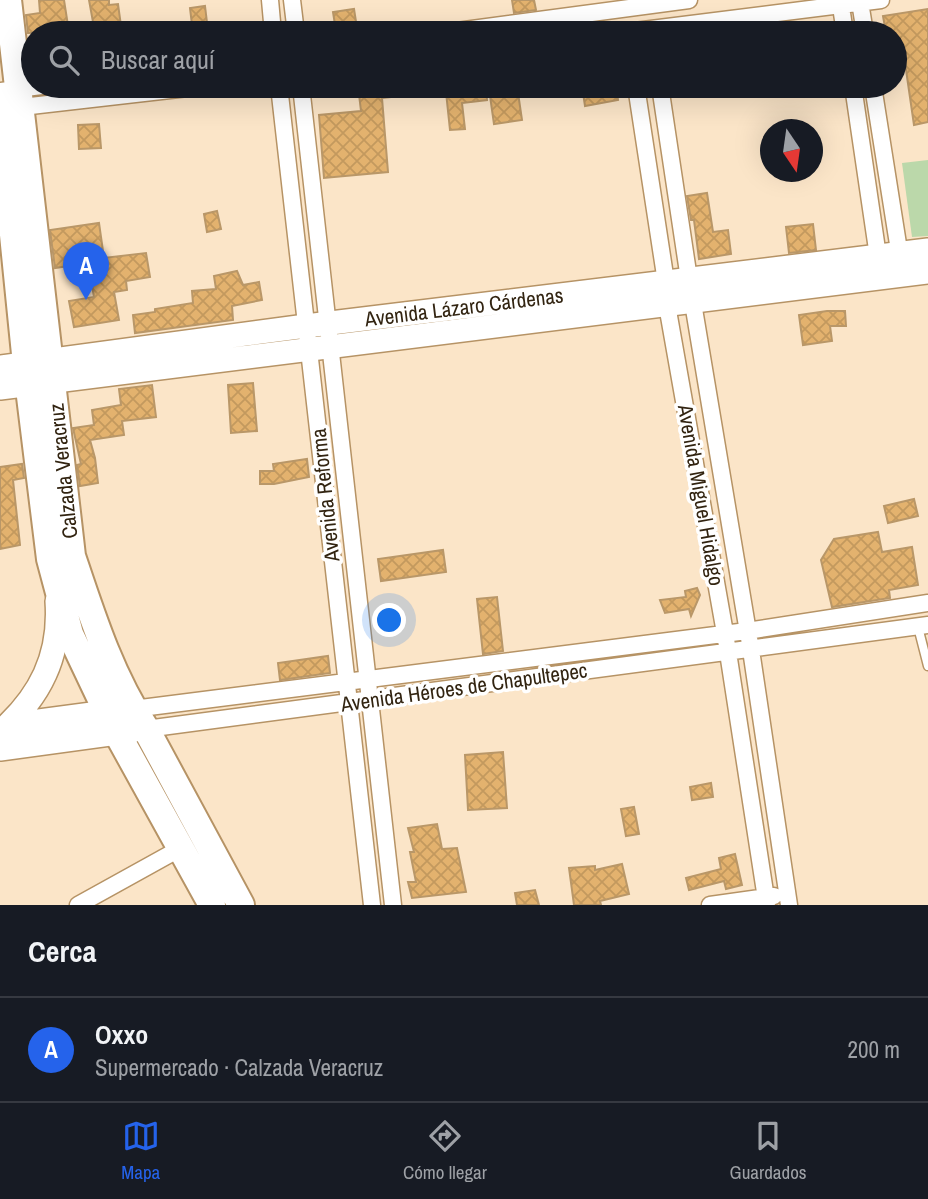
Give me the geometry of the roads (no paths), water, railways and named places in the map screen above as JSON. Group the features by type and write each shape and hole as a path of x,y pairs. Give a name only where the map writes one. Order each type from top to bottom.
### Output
{"main road":[{"name":"Calzada Veracruz","path":"8,0 12,99 40,373 50,559 70,634 111,722 212,905"},
{"name":"Calzada Veracruz","path":"12,99 4,186 72,556 99,637 139,719 240,905"},
{"name":"Avenida Lázaro Cárdenas","path":"890,266 928,250"},
{"name":"Avenida Lázaro Cárdenas","path":"0,367 40,373 320,348 691,290 890,266 928,272"},
{"name":"Avenida Lázaro Cárdenas","path":"0,388 40,373 317,325 667,293"},
{"path":"4,740 47,674 58,617 56,581"},
{"name":"Avenida Héroes de Chapultepec","path":"4,740 139,719"}],"street":[{"path":"270,0 273,21"},
{"path":"292,0 295,21"},
{"path":"516,21 622,4 689,0"},
{"path":"721,21 841,2 881,0"},
{"path":"646,2 650,21"},
{"path":"841,2 843,21"},
{"path":"860,2 863,21"},
{"name":"Avenida Reforma","path":"281,98 317,325 368,681 393,905"},
{"name":"Avenida Reforma","path":"303,98 317,325"},
{"name":"Avenida Miguel Hidalgo","path":"638,98 766,901"},
{"name":"Avenida Miguel Hidalgo","path":"662,98 751,650 788,900"},
{"path":"855,98 890,266"},
{"path":"874,98 890,266"},
{"name":"Avenida Reforma","path":"320,348 346,682 372,905"},
{"path":"922,604 923,626"},
{"name":"Avenida Héroes de Chapultepec","path":"139,719 346,682 747,631 922,604"},
{"name":"Avenida Héroes de Chapultepec","path":"139,719 349,702 923,626"},
{"path":"78,905 181,848"},
{"path":"710,905 788,900"}],"lane":[{"path":"923,626 928,666"}],"place":[{"name":"Oxxo","path":"86,300"}]}
